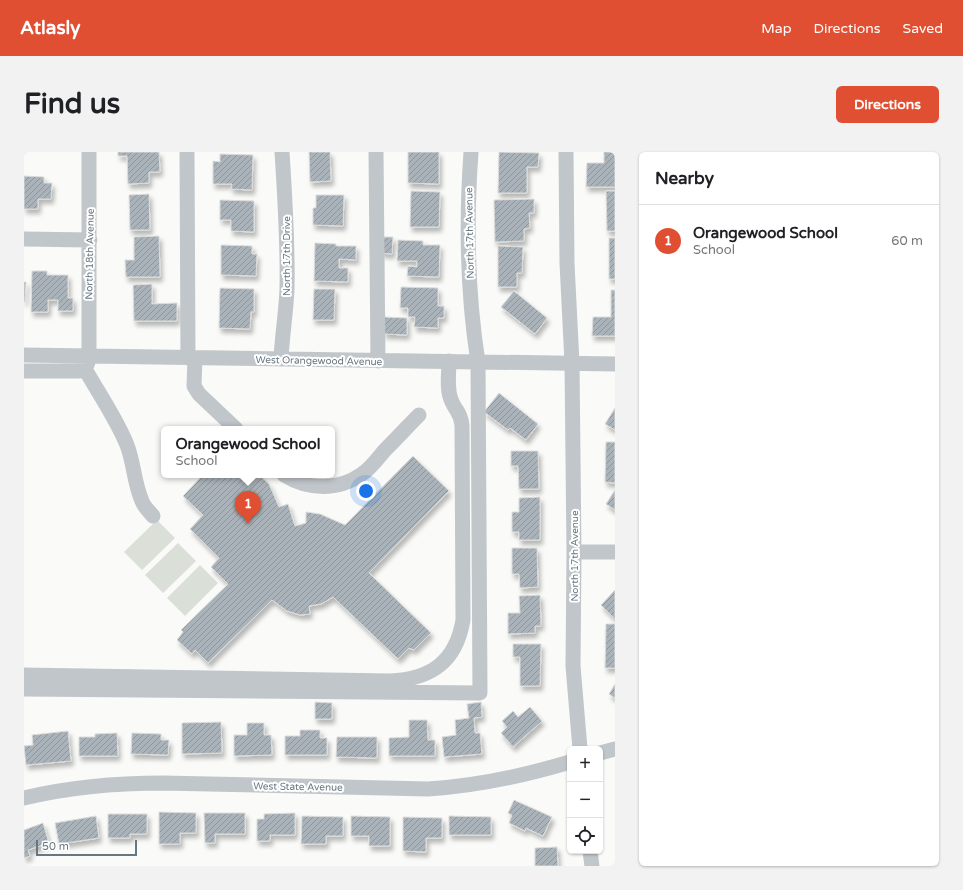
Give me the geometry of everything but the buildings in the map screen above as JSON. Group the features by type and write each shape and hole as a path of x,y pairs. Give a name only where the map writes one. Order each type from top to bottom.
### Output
{"street":[{"name":"North 18th Avenue","path":"87,362 90,240 89,152"},
{"path":"187,152 194,386 199,394 233,426"},
{"name":"North 17th Drive","path":"281,360 287,291 287,244 282,152"},
{"path":"376,152 378,361"},
{"name":"North 17th Avenue","path":"24,689 480,693 478,362 468,255 471,152"},
{"name":"North 17th Avenue","path":"566,152 567,263 572,363 574,552 573,666 580,746"},
{"path":"24,239 90,240"},
{"name":"West Orangewood Avenue","path":"24,355 87,362 192,358 615,364"},
{"path":"24,371 80,371 87,362 131,456 137,489 143,503 153,516"},
{"path":"24,675 390,681 406,680 418,677 445,662 454,648 463,620 462,425 461,415 452,402 449,391 449,362"},
{"path":"290,478 309,486 335,486 349,482 363,474 419,415"},
{"path":"574,552 615,552"},
{"path":"603,752 615,749"},
{"name":"West State Avenue","path":"24,798 49,792 109,784 134,783 428,789 452,788 505,779 567,763"},
{"path":"590,854 592,866"}],"shaded area":[{"path":"157,520 175,538 142,570 124,552"},
{"path":"178,543 196,561 163,593 145,575"},
{"path":"200,565 218,583 185,616 167,598"}],"place":[{"name":"Orangewood School","path":"248,524"}]}
